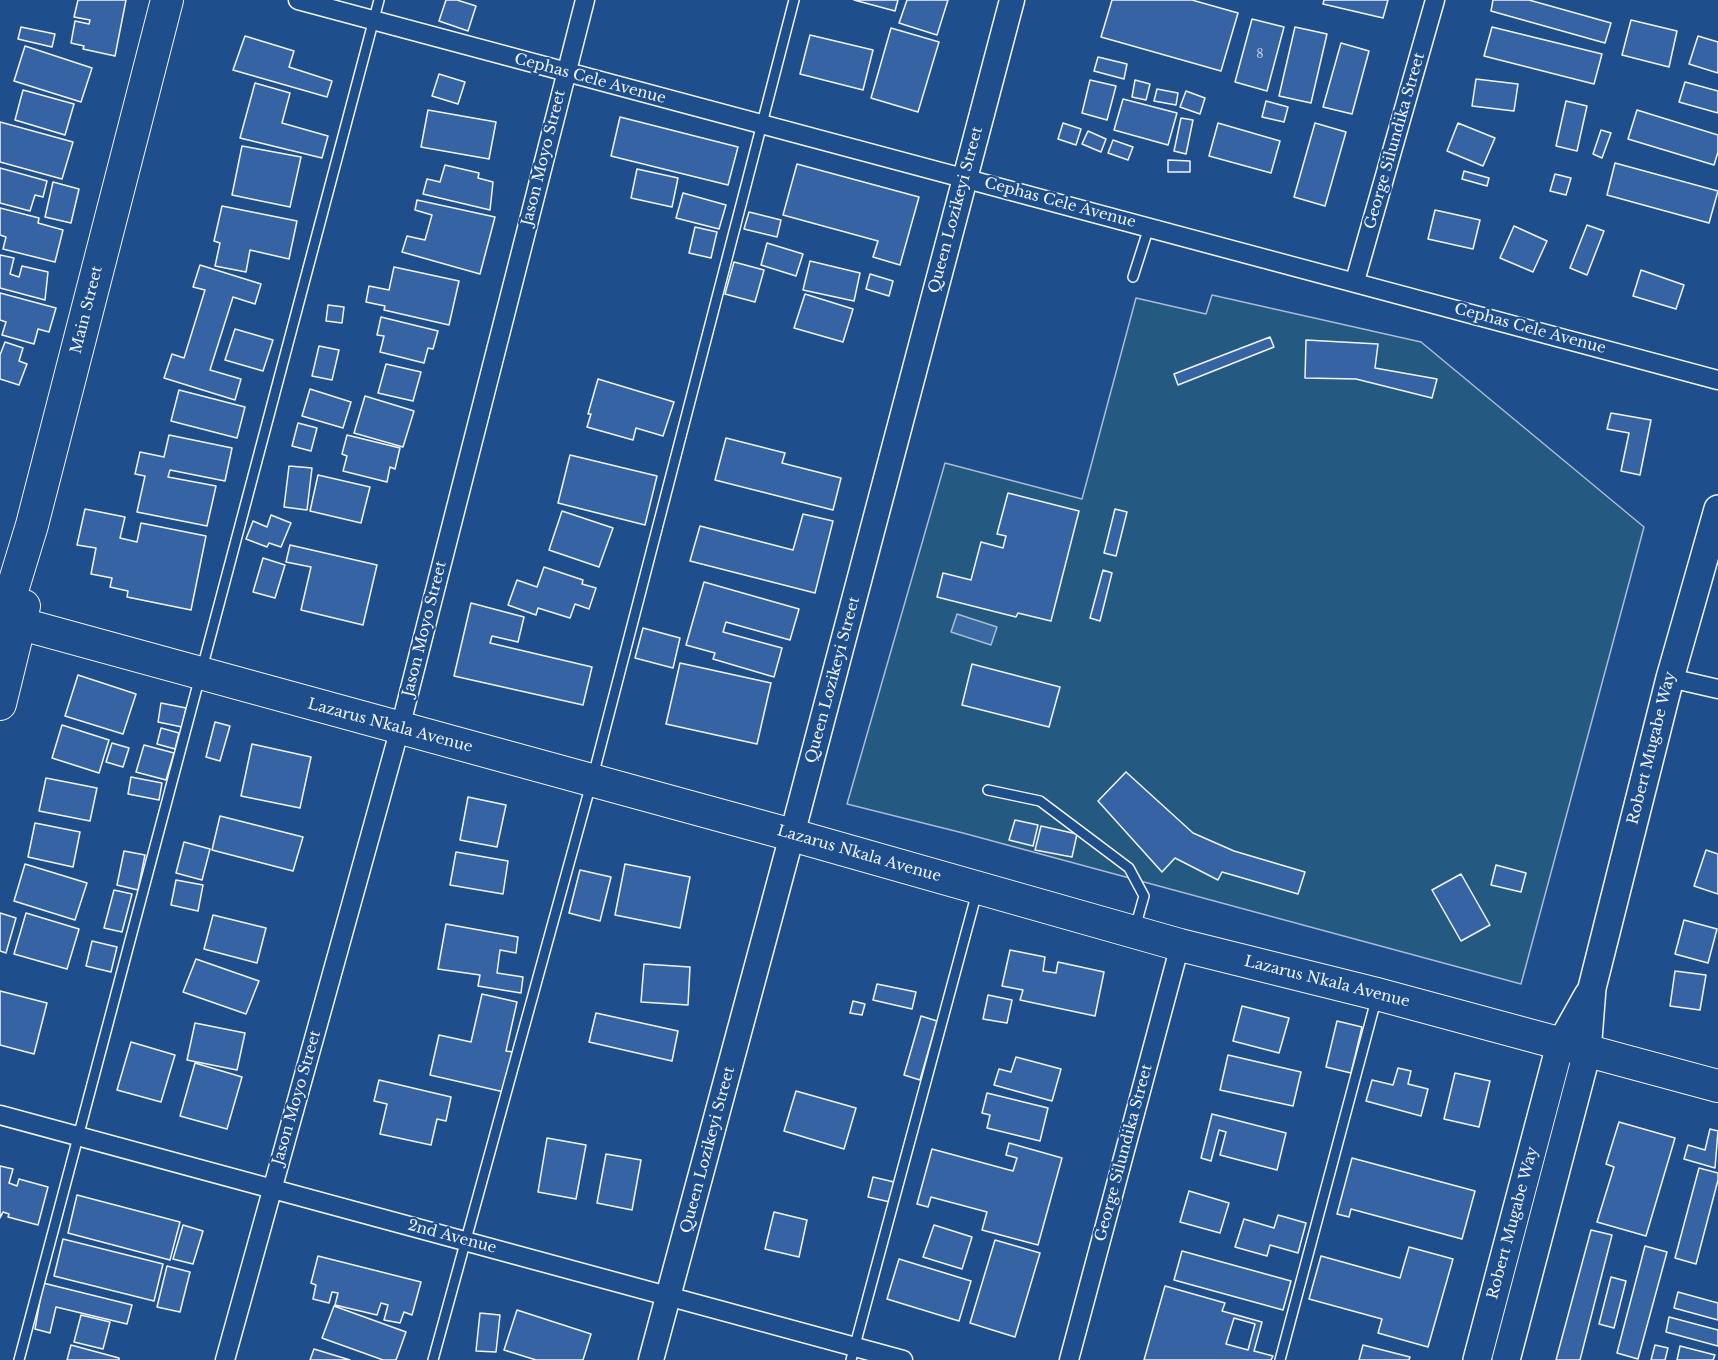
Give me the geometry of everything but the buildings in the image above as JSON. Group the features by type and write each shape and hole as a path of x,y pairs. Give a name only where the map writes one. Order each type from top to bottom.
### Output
{"highway":[{"name":"Main Street","path":"0,704 6,623 167,0"},
{"name":"Lazarus Nkala Avenue","path":"6,623 592,780 1180,945 1377,994 1718,1086"}],"main road":[{"name":"Robert Mugabe Way","path":"1477,1360 1592,988 1670,678 1718,509"},
{"name":"Robert Mugabe Way","path":"1506,1360 1573,1048"}],"street":[{"name":"Cephas Cele Avenue","path":"298,0 1718,380"},
{"name":"Jason Moyo Street","path":"225,1360 400,728 585,0"},
{"name":"Queen Lozikeyi Street","path":"651,1360 1012,0"},
{"name":"George Silundika Street","path":"1355,281 1435,0"},
{"path":"1670,678 1718,689"},
{"name":"George Silundika Street","path":"1069,1360 1180,945"},
{"name":"2nd Avenue","path":"0,1115 668,1295 853,1353 903,1360"}],"lane":[{"path":"19,1360 203,674 379,0"},
{"path":"433,1360 592,780 794,0"},
{"path":"1132,277 1149,227"},
{"path":"988,789 1040,801 1129,868 1144,896 1134,932"},
{"path":"853,1353 978,887"},
{"path":"1280,1360 1377,994"}],"shaded area":[{"path":"1212,295 1421,342 1644,527 1521,984 963,833 847,804 945,463 1082,499 1136,298 1206,314"},
{"path":"957,614 997,627 991,645 951,632"}]}
